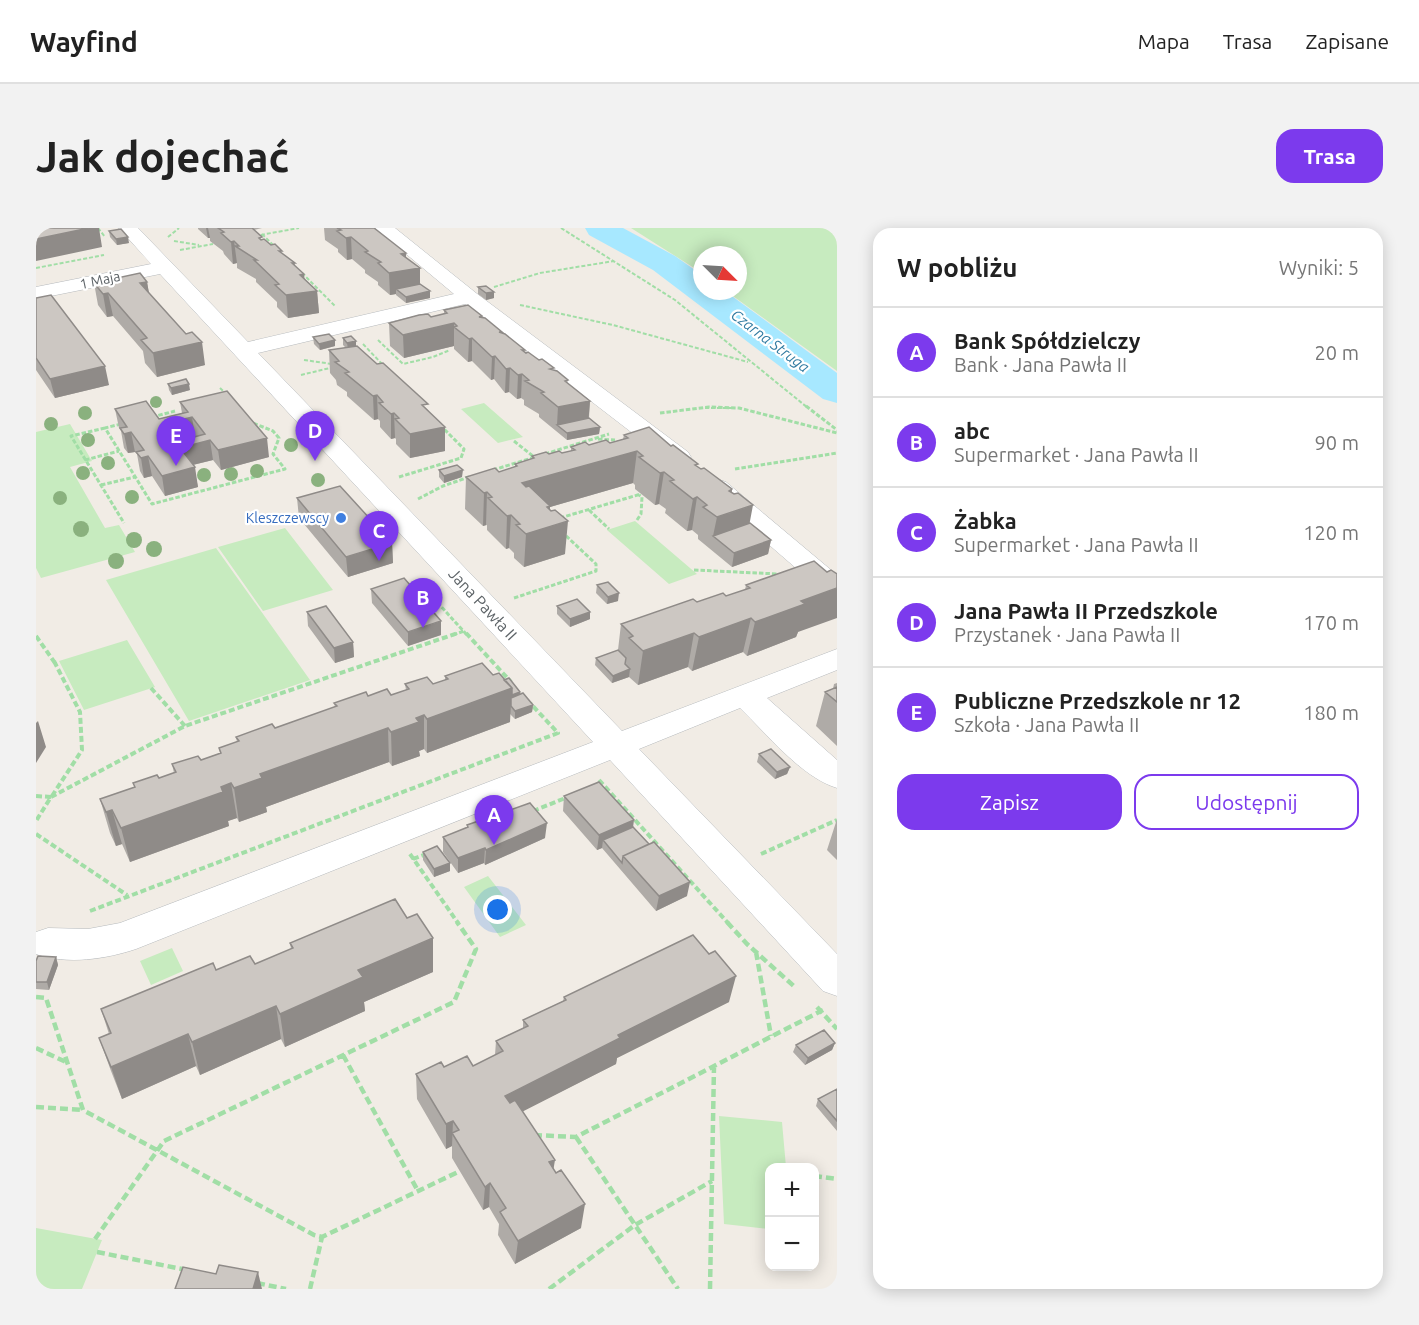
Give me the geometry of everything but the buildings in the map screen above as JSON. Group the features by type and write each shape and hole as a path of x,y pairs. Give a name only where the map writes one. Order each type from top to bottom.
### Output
{"street":[{"path":"384,228 622,424 705,477 837,589"},
{"name":"Jana Pawła II","path":"135,236 378,491 730,867 833,994"},
{"name":"1 Maja","path":"36,293 164,267"},
{"path":"242,350 466,295"},
{"path":"48,943 88,944 123,938 403,845 583,766 615,745 837,659"},
{"path":"745,695 824,769 837,776"}],"path":[{"path":"179,228 166,240 202,246"},
{"path":"252,236 299,228"},
{"path":"561,228 675,300 837,431"},
{"path":"262,234 279,251"},
{"path":"36,268 118,252 135,236"},
{"path":"466,295 540,273 615,261"},
{"path":"297,268 339,310"},
{"path":"515,304 614,326 749,362"},
{"path":"377,339 403,364 433,357 450,350"},
{"path":"356,343 363,344 383,366"},
{"path":"364,360 375,357"},
{"path":"294,376 344,365 298,360"},
{"path":"220,388 227,396"},
{"path":"488,471 534,457 622,424 690,408 740,408 837,431"},
{"path":"152,417 175,411"},
{"path":"105,428 152,504 285,469 273,454 279,438 276,434 247,421"},
{"path":"124,523 70,436 128,422"},
{"path":"393,479 461,458 464,449 440,424"},
{"path":"514,441 534,457"},
{"path":"86,460 119,451"},
{"path":"705,477 723,471 837,453"},
{"path":"415,501 443,486 477,475"},
{"path":"101,485 135,477"},
{"path":"559,518 640,494 642,497 641,514 637,520"},
{"path":"588,509 609,529"},
{"path":"510,599 596,572 596,564 557,528"},
{"path":"694,570 781,574"},
{"path":"426,578 428,591 511,683"},
{"path":"36,796 51,796 185,726 464,631"},
{"path":"36,636 57,662 80,712 82,750 36,821"},
{"path":"151,688 185,726"},
{"path":"527,700 583,766 755,952 804,996"},
{"path":"87,912 128,896 583,766"},
{"path":"524,814 569,797"},
{"path":"730,867 837,820"},
{"path":"36,834 128,896"},
{"path":"403,845 435,850"},
{"path":"95,1239 164,1141 454,1002 476,949 403,845"},
{"path":"755,952 771,1036"},
{"path":"532,1135 576,1137 821,1011 833,994"},
{"path":"36,998 46,998 83,1110"},
{"path":"813,1004 837,1029"},
{"path":"36,1048 69,1063"},
{"path":"343,1055 418,1191"},
{"path":"710,1289 714,1066"},
{"path":"36,1107 83,1110 321,1237 460,1171"},
{"path":"576,1137 678,1289"},
{"path":"819,1177 837,1179"},
{"path":"549,1289 635,1225 712,1181"},
{"path":"310,1289 321,1237"},
{"path":"97,1252 197,1271"},
{"path":"252,1282 286,1289"}],"green space":[{"path":"631,228 837,228 837,371 738,300 747,300 747,246 693,246 693,267"},
{"path":"484,403 523,437 498,443 461,409"},
{"path":"70,424 92,461 70,467 105,528 119,525 135,552 41,578 36,568 36,432"},
{"path":"635,521 697,574 669,584 607,530"},
{"path":"285,528 333,590 263,611 218,547"},
{"path":"216,548 310,680 189,721 106,580"},
{"path":"127,640 155,687 84,710 59,661"},
{"path":"488,876 526,925 500,937 464,887"},
{"path":"172,948 183,971 151,985 140,961"},
{"path":"719,1116 782,1122 786,1163 765,1163 765,1229 724,1224"},
{"path":"36,1228 102,1240 82,1289 36,1289"}],"waterway":[{"name":"Czarna Struga","path":"600,228 664,263 693,284"},
{"name":"Czarna Struga","path":"715,300 837,391"}],"place":[{"name":"Jana Pawła II Przedszkole","path":"315,461"},
{"name":"Publiczne Przedszkole nr 12","path":"176,466"},
{"name":"Kleszczewscy","path":"341,518"},
{"name":"Żabka","path":"379,561"},
{"name":"abc","path":"423,628"},
{"name":"Bank Spółdzielczy","path":"494,845"}]}
